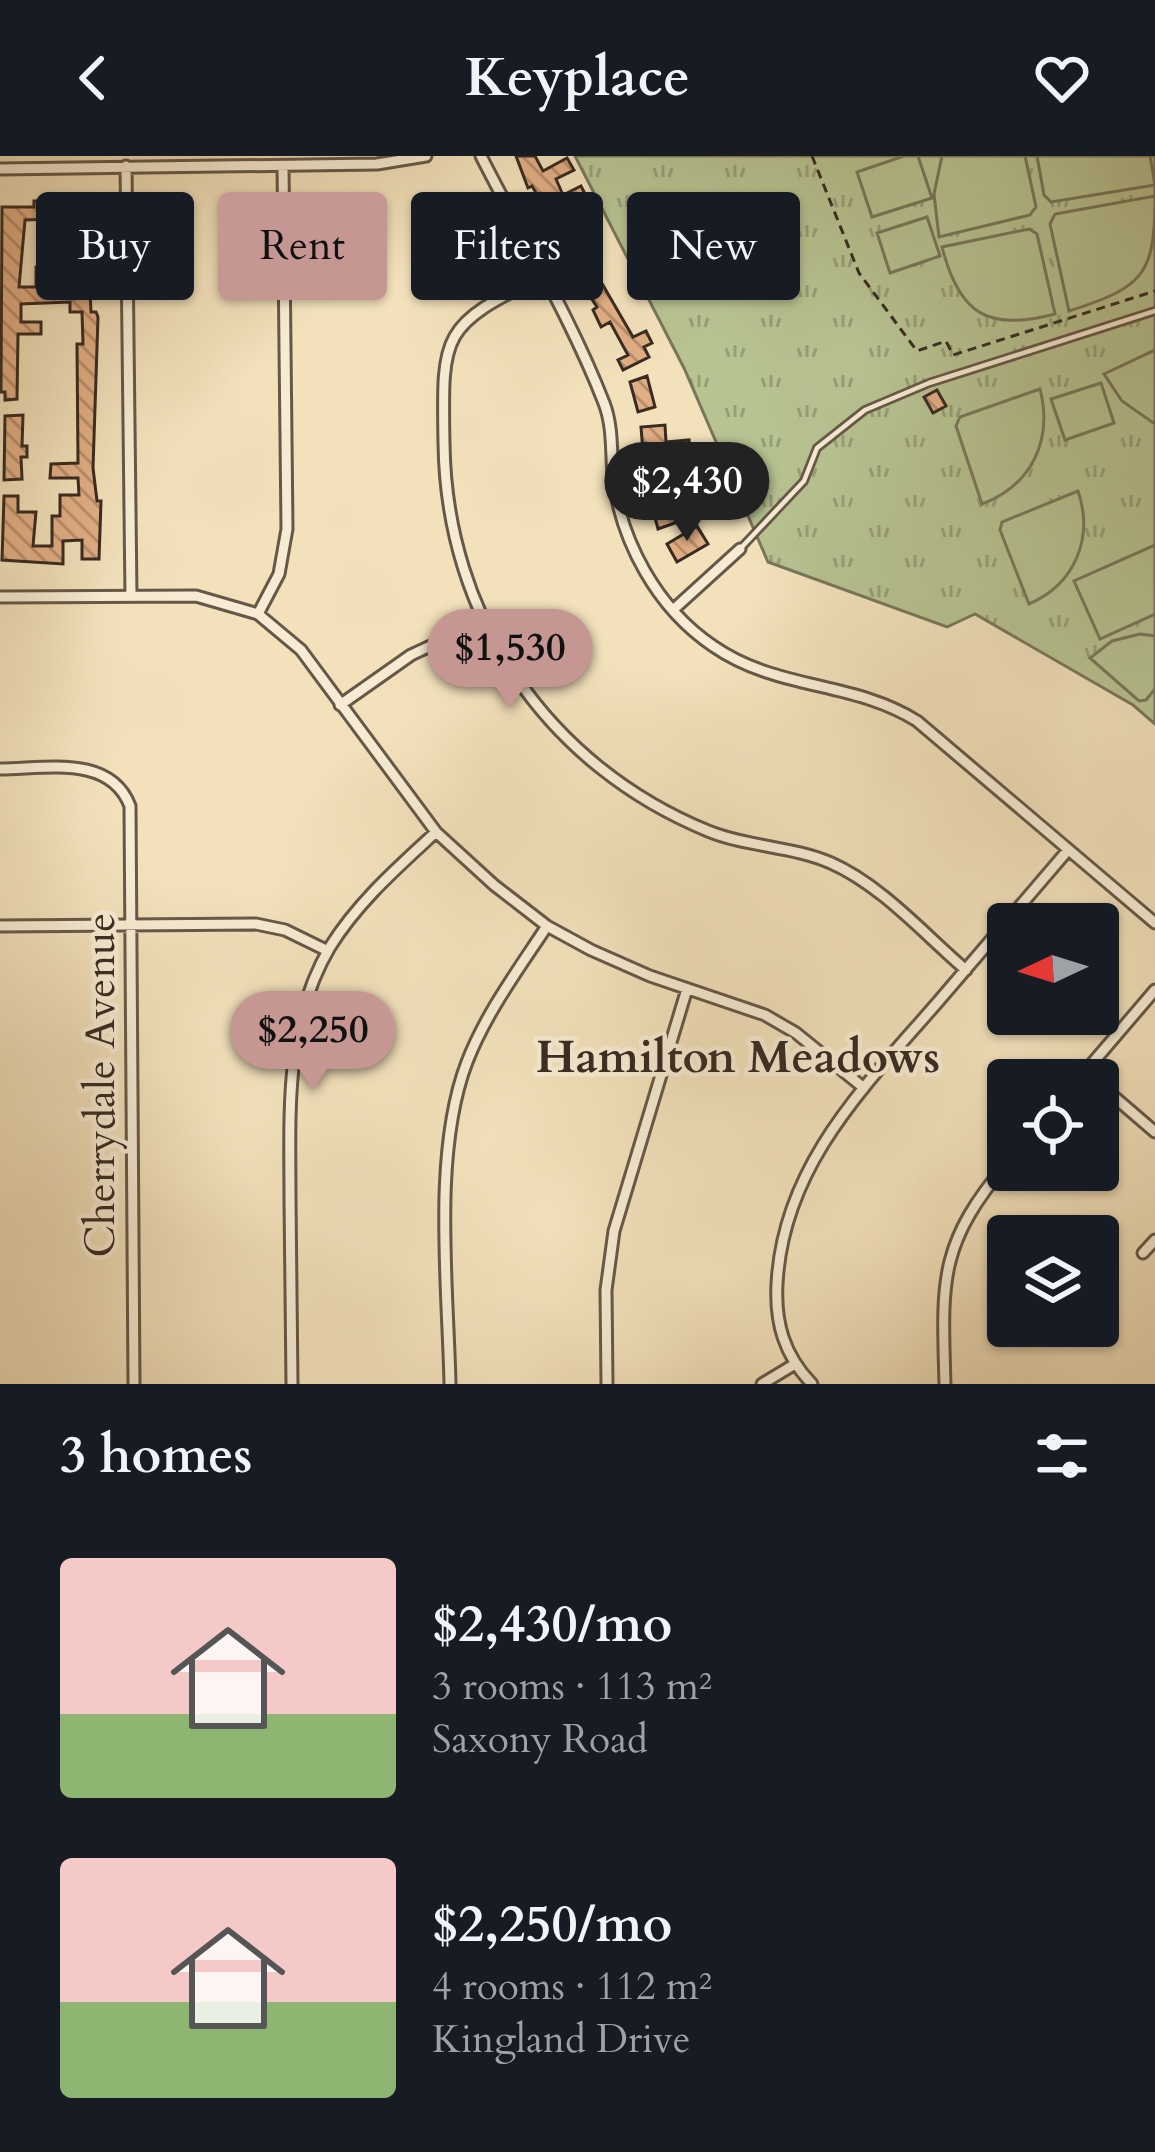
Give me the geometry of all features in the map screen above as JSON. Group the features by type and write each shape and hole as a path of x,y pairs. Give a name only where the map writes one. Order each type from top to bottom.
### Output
{"street":[{"path":"0,169 377,164 426,156"},
{"path":"481,156 499,192"},
{"path":"126,166 130,596"},
{"path":"258,614 279,574 287,529 283,166"},
{"path":"499,300 469,316 453,335 444,359 444,467 450,518 482,622 536,706 605,774 657,807 713,833 839,867 966,970"},
{"path":"553,300 606,411 623,522 642,567 674,609 709,644 760,671 800,684 851,691 895,707 917,721 1155,923"},
{"path":"674,609 740,549"},
{"path":"0,597 196,596 258,614 301,650 436,832 547,926 624,965 765,1016 796,1034 864,1088"},
{"path":"340,705 411,655 482,622"},
{"name":"Cherrydale Avenue","path":"0,769 89,770 112,778 122,788 132,814 134,1384"},
{"path":"292,1384 292,1064 309,993 328,952 370,894 436,832"},
{"path":"812,1384 795,1364 777,1314 778,1270 788,1217 804,1173 864,1088 1068,850"},
{"path":"0,926 271,926 328,952"},
{"path":"449,1384 447,1158 452,1116 479,1034 547,926"},
{"path":"607,1384 606,1290 614,1231 688,989"},
{"path":"1096,1059 1155,990"},
{"path":"1119,1101 1155,1132"},
{"path":"945,1384 944,1286 952,1244 987,1188"},
{"path":"1143,1253 1155,1240"},
{"path":"762,1384 795,1364"}],"lane":[{"path":"740,549 803,481 817,448 865,410 929,383 1155,311"}],"path":[{"path":"812,156 859,273 917,351 946,341 953,355 1155,291"}],"green space":[{"path":"575,156 1155,156 1155,724 1133,705 975,614 947,627 768,562 684,368 649,300 800,300 800,192 627,192 627,257 603,210 603,192 594,192"},
{"path":"918,156 932,198 872,217 857,172"},
{"path":"942,156 1025,156 1036,207 1030,215 939,237 934,194"},
{"path":"1037,156 1150,156 1155,185 1051,202 1044,195"},
{"path":"1155,196 1152,244 1140,274 1114,294 1069,311 1050,224 1055,214"},
{"path":"927,217 940,256 890,273 877,233"},
{"path":"1029,229 1037,234 1055,314 1011,321 980,312 957,288 942,247"},
{"path":"1155,350 1155,424 1122,401 1104,374"},
{"path":"1101,383 1114,423 1065,440 1051,399"},
{"path":"1040,389 1043,426 1035,458 1014,485 982,504 956,426 960,417"},
{"path":"1078,491 1084,526 1077,558 1058,585 1029,604 1000,530 1002,522"},
{"path":"1155,545 1155,614 1100,639 1074,581"},
{"path":"1140,634 1155,636 1155,689 1139,701 1090,658 1112,641"}],"building":[{"path":"516,156 535,156 543,171 567,158 574,170 556,179 562,192 528,188"},
{"path":"34,201 36,220 25,220 19,287 36,287 36,300 90,300 91,312 98,317 93,468 97,501 101,501 99,559 82,559 82,540 63,541 63,564 2,560 4,496 18,496 18,512 36,512 33,546 52,546 52,516 60,516 60,495 79,495 78,478 50,478 51,464 78,463 77,344 83,344 82,312 70,312 70,302 21,304 21,322 41,322 41,334 18,334 17,399 5,400 1,392 2,207 34,207"},
{"path":"603,285 633,337 646,331 652,343 644,347 649,357 623,370 618,360 628,355 610,322 601,327 593,310 597,307 592,300 603,300"},
{"path":"647,376 655,407 638,412 630,382"},
{"path":"937,390 946,406 933,413 924,397"},
{"path":"23,415 22,446 27,446 27,457 21,457 22,479 4,480 5,416"},
{"path":"665,425 666,442 689,440 690,453 643,452 641,427"},
{"path":"700,499 706,512 658,529 653,510 675,502 678,510"},
{"path":"697,526 708,544 677,562 667,544"}],"district":[{"name":"Hamilton Meadows","path":"738,1057"}]}
